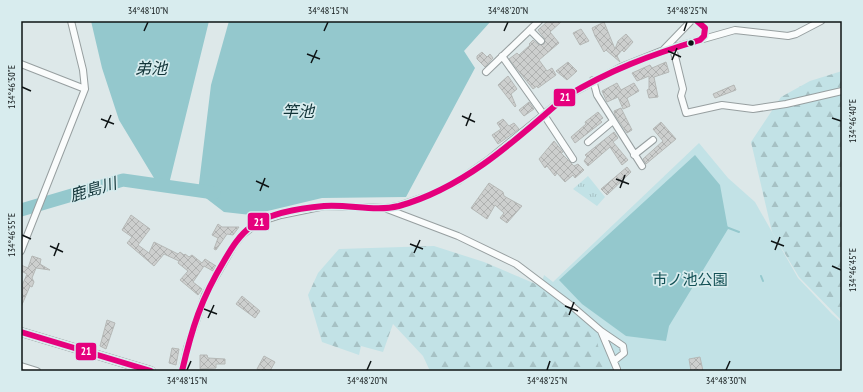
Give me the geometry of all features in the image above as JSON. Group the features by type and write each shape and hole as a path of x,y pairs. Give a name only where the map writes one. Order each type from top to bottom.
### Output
{"street":[{"path":"21,251 85,89 83,70 71,21"},
{"path":"486,72 539,21"},
{"path":"661,51 677,37 691,21"},
{"path":"182,371 204,295 234,245 252,226 281,215 325,206 386,208 398,206 430,195 458,181 565,97 593,80 661,51 735,30 788,36 796,34 821,21"},
{"path":"530,30 540,41"},
{"path":"673,48 683,89 681,96 686,113 722,105 753,109 786,104 842,91"},
{"path":"502,56 573,159"},
{"path":"21,64 85,89"},
{"path":"593,80 597,95 642,166"},
{"path":"588,141 613,121"},
{"path":"634,155 653,140"},
{"path":"386,208 458,236 516,264 601,331 623,346 624,353 614,361"},
{"path":"601,331 617,369"},
{"path":"21,332 151,371"},
{"path":"21,366 38,371"}],"green space":[{"path":"842,71 842,321 799,277 772,232 751,142 781,97 810,81"},
{"name":"市ノ池公園","path":"699,143 728,178 755,202 798,278 842,323 842,371 607,371 599,350 596,336 540,288 544,275 553,282"},
{"path":"588,176 605,197 597,206 573,189"},
{"path":"434,246 484,262 557,293 599,334 611,371 430,371 423,356 393,324 383,352 361,346 359,355 322,342 308,295 318,273 339,249"}],"water":[{"name":"弟池","path":"91,21 209,21 169,184 157,183 119,120 102,68"},
{"name":"竿池","path":"229,21 491,21 464,51 475,68 406,197 322,198 251,215 224,212 198,192 211,85"},
{"path":"695,155 720,185 728,229 669,326 666,341 626,336 582,304 559,280"}],"building":[{"path":"548,21 562,21 550,32 559,43 539,60 547,71 552,68 556,75 538,88 537,86 533,89 509,59 517,53 519,55 530,45 529,44 533,40 539,45 544,44 545,39 538,30"},
{"path":"604,22 615,49 618,41 626,34 633,42 624,52 622,50 617,56 620,62 606,50 604,52 595,36 592,28"},
{"path":"581,29 589,41 580,45 573,33"},
{"path":"482,52 487,57 490,54 493,58 485,67 477,59 477,56"},
{"path":"568,62 577,71 567,80 556,71"},
{"path":"666,62 669,72 654,77 658,97 649,98 647,90 649,89 649,76 637,81 632,73 650,65 652,68"},
{"path":"508,76 517,89 511,94 516,106 515,107 498,85"},
{"path":"617,83 621,90 634,83 639,91 627,98 630,106 623,109 618,97 607,102 602,91"},
{"path":"734,85 736,90 715,98 713,94"},
{"path":"529,102 534,109 524,116 519,110"},
{"path":"621,108 632,130 627,133 614,111"},
{"path":"598,112 603,118 600,120 602,122 575,143 571,137 586,124 585,122"},
{"path":"503,119 509,126 514,123 519,129 498,144 492,135 501,129 497,123"},
{"path":"661,122 676,139 646,164 643,159 663,141 653,129"},
{"path":"614,132 618,138 613,142 628,160 622,165 610,147 588,166 584,161 587,157 585,155"},
{"path":"554,141 563,152 561,153 574,166 578,164 584,170 575,178 573,175 565,182 557,173 555,176 547,166 545,168 539,159"},
{"path":"627,167 631,172 607,195 601,189"},
{"path":"489,183 503,192 504,196 522,206 507,223 500,218 504,213 495,205 487,219 471,208"},
{"path":"131,215 150,229 138,245 149,253 154,242 178,254 180,252 189,257 192,255 202,263 205,259 216,266 213,271 204,266 193,282 202,289 198,295 180,280 188,271 178,263 179,261 164,254 154,266 127,243 132,237 122,230"},
{"path":"218,224 222,227 239,227 233,235 227,234 216,250 214,249 218,238 212,235"},
{"path":"32,256 41,259 40,264 50,270 36,268 32,278 34,282 32,287 30,286 21,307 21,288 27,274 21,271 21,265 28,268"},
{"path":"242,296 260,311 255,318 236,304"},
{"path":"107,320 115,323 106,349 100,346"},
{"path":"172,348 179,349 176,365 169,363"},
{"path":"200,355 207,355 208,358 225,359 225,364 216,364 216,368 200,369"},
{"path":"264,356 275,362 270,371 262,371 257,369"},
{"path":"700,357 703,371 691,371 689,359"}],"waterway":[{"name":"鹿島川","path":"21,210 123,180 214,193"},
{"path":"726,227 739,232"},
{"path":"761,276 763,281"}],"transit line":[{"name":"21","path":"182,371 198,314 209,288 239,238 252,226 268,217 296,210 333,206 390,208 423,198 467,175 488,161 528,130 565,97 582,87 631,64 664,51 700,40 704,36 705,28 697,21"},
{"name":"21","path":"21,332 151,371"}]}
